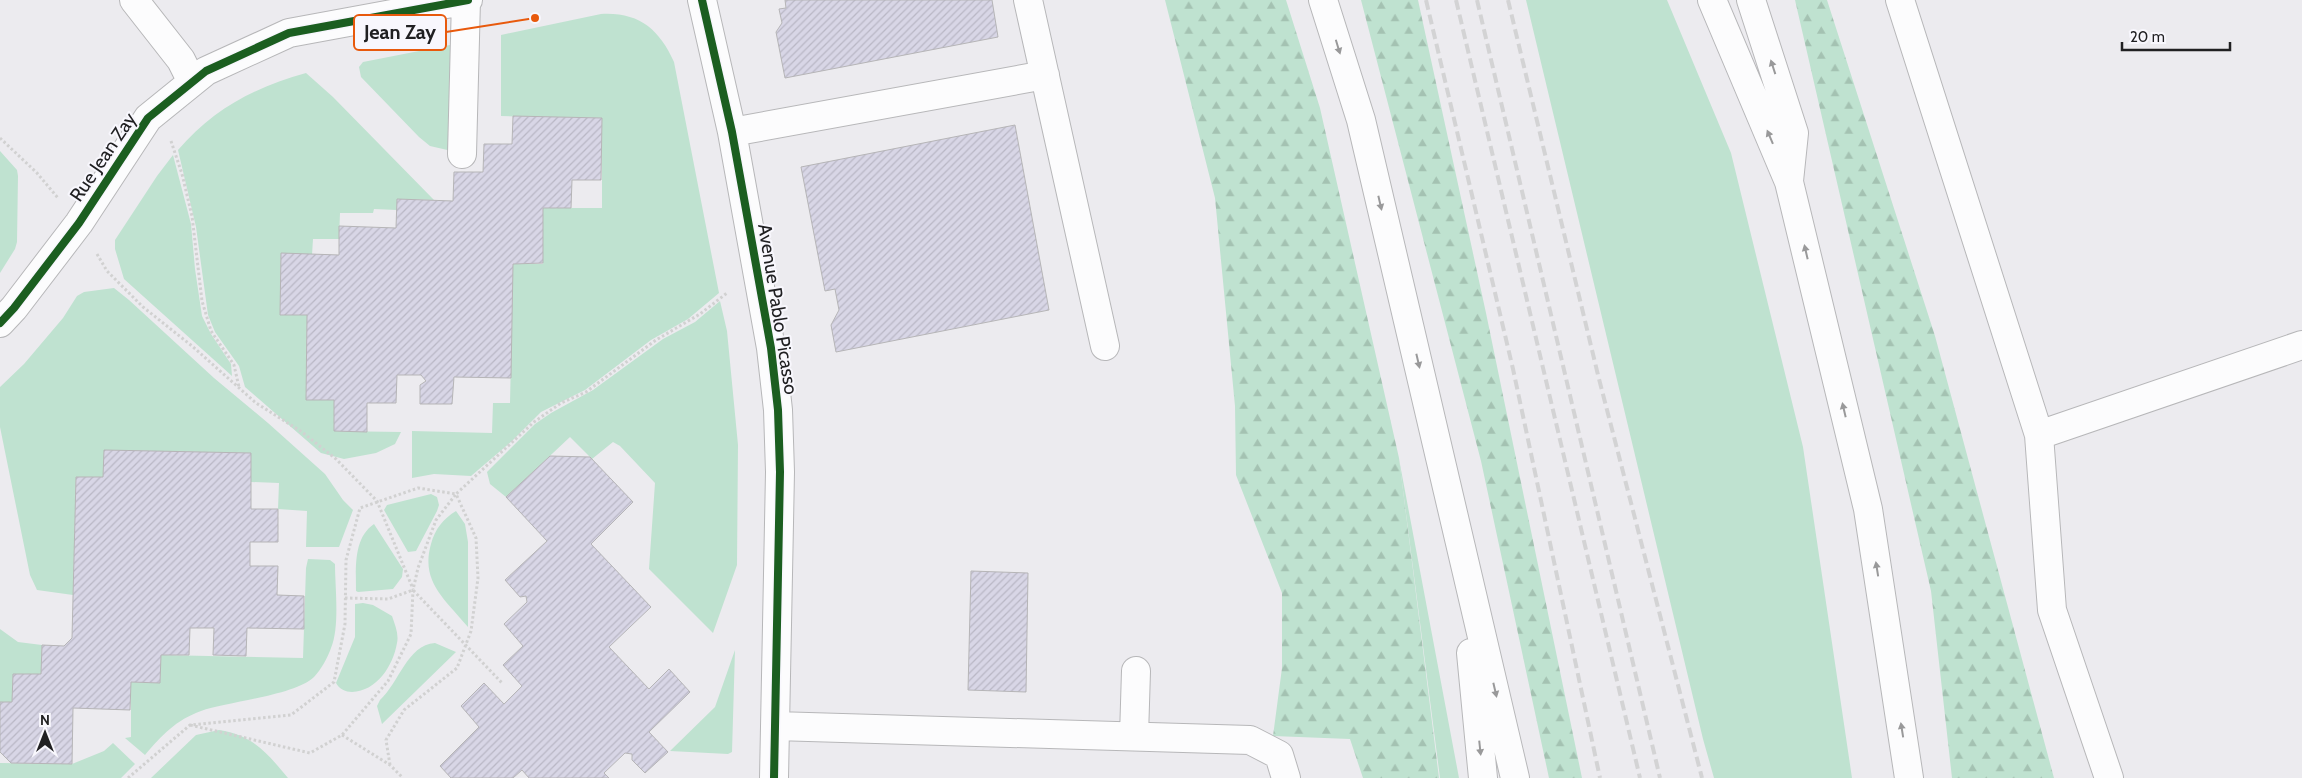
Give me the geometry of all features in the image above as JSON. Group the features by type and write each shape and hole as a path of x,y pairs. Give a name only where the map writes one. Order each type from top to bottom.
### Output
{"main road":[{"path":"134,0 181,60 192,82"},
{"path":"462,154 467,0"},
{"name":"Rue Jean Zay","path":"0,323 14,308 79,223 148,118 206,71 289,33 467,0"},
{"name":"Avenue Pablo Picasso","path":"702,0 732,132 771,348 779,428 780,472 774,778"},
{"path":"1028,0 1105,346"},
{"path":"1323,0 1361,120 1515,778"},
{"path":"1712,0 1789,182 1868,509 1909,778"},
{"path":"1751,0 1794,133 1789,182"},
{"path":"1900,0 2039,435 2052,610 2109,778"},
{"path":"732,132 1045,75"},
{"path":"2039,435 2302,345"},
{"path":"1460,542 1483,778"},
{"path":"1134,736 1136,671"},
{"path":"775,726 1250,740 1279,755 1286,778"}],"path":[{"path":"148,118 170,140 179,166 192,216 202,301 211,331 234,365 239,388"},
{"path":"0,138 37,173 79,223 107,271 143,307 256,403 302,432 336,459 377,501 413,590 503,684"},
{"path":"190,725 310,753 342,735 388,681 411,634 413,590 418,568 436,520 456,494 534,422 561,403 586,392 656,340 700,314 721,297 757,273"},
{"path":"128,778 190,725 291,714 334,682 345,624 346,560 360,508 418,488 456,494"},
{"path":"390,765 386,740 404,710 457,668 471,631 478,578 476,538 456,494"},
{"path":"345,598 388,599 413,590"},
{"path":"342,735 390,765 404,778"}],"green space":[{"path":"1165,0 1286,0 1320,108 1399,458 1439,778 1363,778 1350,739 1273,736 1282,668 1282,593 1236,475 1235,406 1215,198"},
{"path":"1361,0 1418,0 1486,313 1582,778 1549,778 1481,461"},
{"path":"1526,0 1667,0 1731,153 1803,447 1852,778 1714,778 1703,739"},
{"path":"1795,0 1827,0 1935,336 2054,778 1952,778 1931,591"},
{"path":"601,14 626,16 646,25 662,40 674,62 719,293 688,319 651,340 585,390 541,412 512,441 471,476 434,474 412,478 412,431 492,433 493,403 510,403 513,264 543,264 543,208 602,208 602,118 501,116 501,35"},
{"path":"460,43 456,152 430,146 419,137 361,77 359,67 363,62"},
{"path":"306,73 333,97 434,200 397,199 397,210 374,209 373,213 340,213 339,239 313,239 312,255 281,254 280,314 307,315 306,400 334,400 334,431 401,432 395,444 376,453 344,459 321,453 245,387 239,366 215,332 208,315 196,227 178,150 191,135 220,111 236,101 269,85"},
{"path":"0,151 17,170 18,176 17,242 15,249 0,273"},
{"path":"173,155 191,224 202,316 211,334 231,364 232,376 124,279 115,249 115,240"},
{"path":"114,288 325,474 343,500 353,510 339,547 306,547 307,511 278,509 279,483 251,482 251,453 105,450 103,477 76,477 73,595 37,590 30,575 0,427 0,387 24,364 63,318 77,296 84,292"},
{"path":"720,301 727,331 738,445 737,565 713,633 649,569 655,483 620,446 613,442 592,459 570,437 506,497 490,484 487,472 535,424 593,390 663,339 695,322"},
{"path":"1399,459 1459,778 1440,778"},
{"path":"431,494 437,497 439,505 437,511 416,551 408,552 384,510 387,505"},
{"path":"456,511 465,524 468,542 468,627 437,590 429,569 431,544 437,529 447,517"},
{"path":"374,524 403,569 402,577 393,589 358,592 356,591 357,554 362,537"},
{"path":"308,559 330,560 335,564 336,618 334,639 330,652 314,677 292,689 201,711 192,715 170,729 145,755 125,738 131,737 131,682 160,683 161,655 303,658 306,568"},
{"path":"355,604 373,605 392,616 397,633 397,643 392,660 382,676 361,691 350,692 345,691 336,683 355,637"},
{"path":"0,629 18,642 42,645 41,674 13,674 12,702 0,702"},
{"path":"435,643 456,652 382,724 377,706 380,700 387,693 410,657 425,645"},
{"path":"735,650 732,752 728,754 670,751 715,707"},
{"path":"219,730 241,736 258,746 288,778 151,778 196,735"},
{"path":"113,743 135,764 121,778 0,778 0,763 72,764 104,751"}],"building":[{"path":"785,0 992,0 998,37 785,78 776,32 782,23 779,9 786,8"},
{"path":"513,116 602,118 601,180 572,180 571,208 543,208 543,263 513,264 511,378 454,377 452,404 420,404 420,385 426,381 421,375 397,375 396,403 367,403 367,432 334,431 334,400 306,400 307,315 280,315 281,253 339,255 339,226 396,228 397,199 453,201 454,172 483,172 484,144 512,144"},
{"path":"1015,125 1049,310 836,352 831,325 839,310 835,289 825,291 801,167"},
{"path":"104,450 251,453 251,509 278,509 278,542 250,542 250,566 278,566 277,595 304,596 304,629 247,628 246,656 213,655 214,628 190,628 189,655 161,655 160,683 131,682 130,710 73,708 72,764 11,763 0,752 0,702 12,702 13,674 41,674 42,645 64,646 72,638 76,477 103,477"},
{"path":"550,456 590,457 633,502 591,544 651,607 609,647 649,689 669,669 690,692 649,732 668,752 645,773 632,760 632,754 625,753 604,773 609,778 529,778 522,770 513,778 451,778 440,766 479,727 461,706 484,683 504,704 522,686 503,665 523,646 504,624 527,602 526,596 520,597 505,580 547,541 506,497"},
{"path":"971,571 1028,573 1026,692 968,690"}],"railway":[{"path":"1426,0 1513,369 1600,778"},
{"path":"1456,0 1640,778"},
{"path":"1477,0 1660,778"},
{"path":"1508,0 1598,375 1702,778"}],"cycle path":[{"path":"0,323 14,308 79,223 148,118 206,71 289,33 468,0"},
{"path":"702,0 732,132 771,348 778,410 780,472 774,778"}],"place":[{"name":"Jean Zay","path":"535,18"}]}
